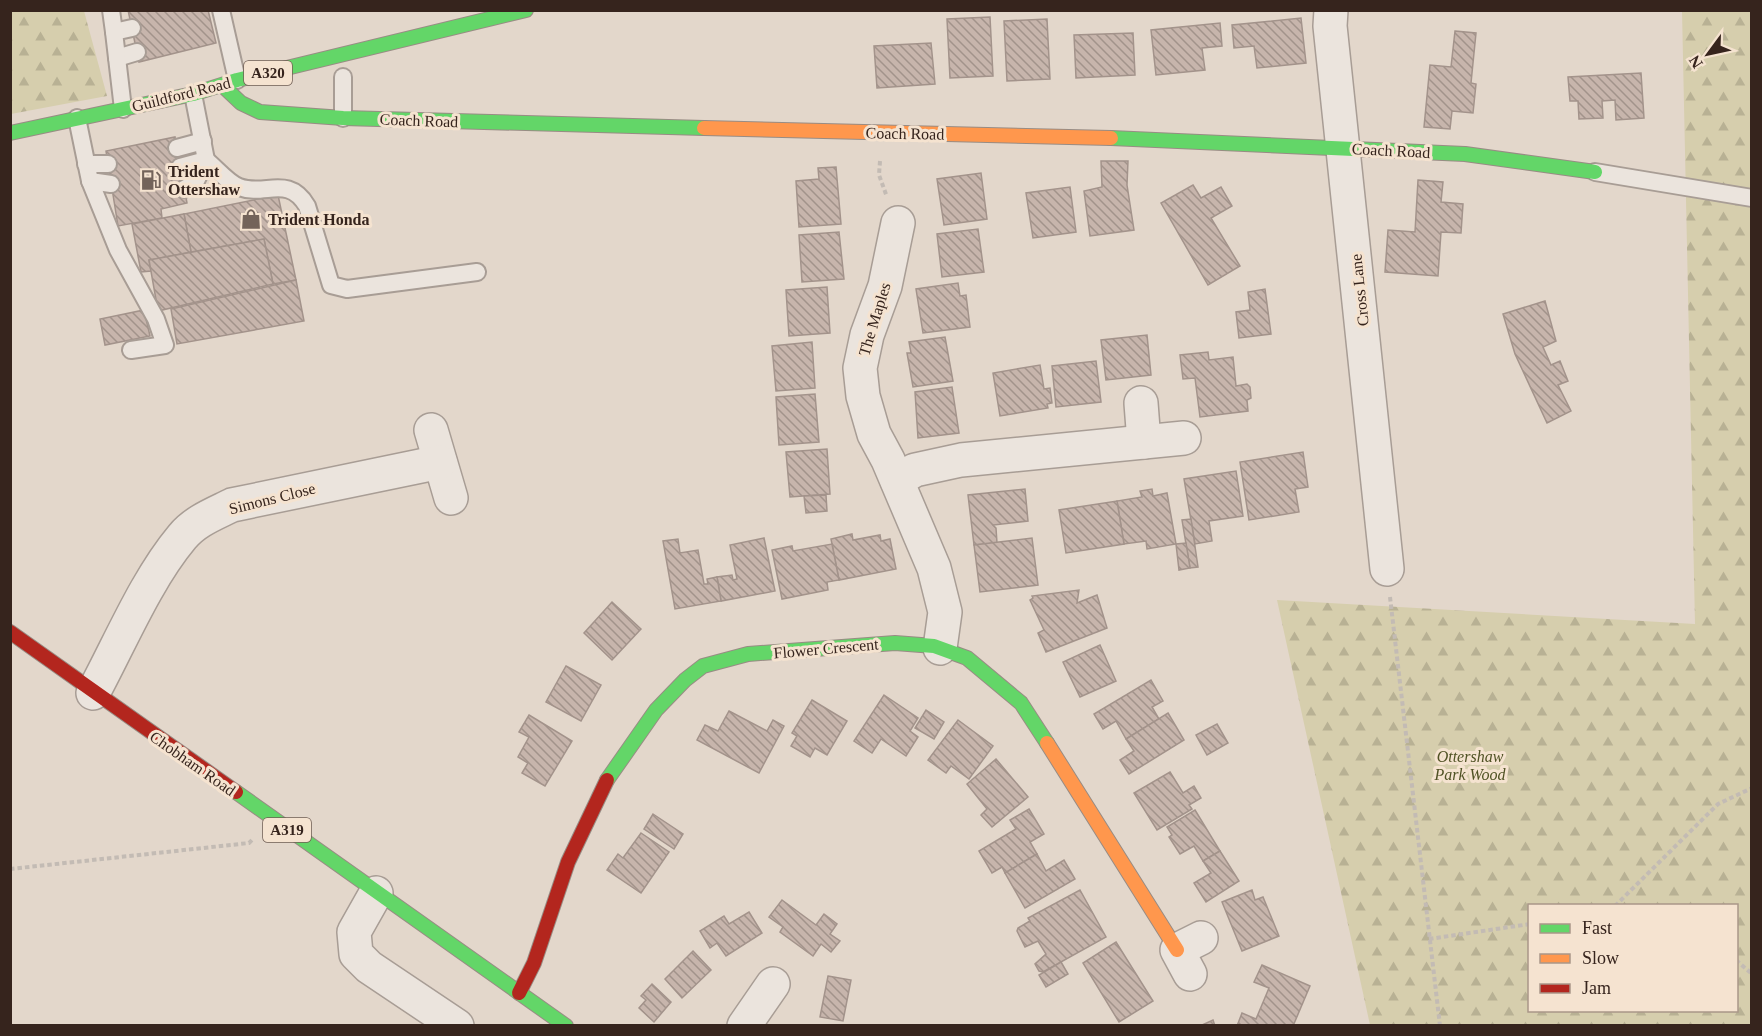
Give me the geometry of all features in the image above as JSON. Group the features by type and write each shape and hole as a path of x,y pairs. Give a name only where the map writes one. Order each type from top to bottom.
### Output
{"street":[{"name":"Guildford Road","path":"10,133 193,94 484,16 526,10"},
{"name":"Cross Lane","path":"1331,10 1330,26 1387,569"},
{"name":"Coach Road","path":"230,83 241,103 260,112 343,118 1216,141 1465,154 1595,172"},
{"name":"The Maples","path":"898,223 885,286 867,335 860,368 863,396 874,434 897,480 934,568 945,612 940,648"},
{"path":"1141,403 1144,442"},
{"path":"431,430 451,498"},
{"path":"897,480 915,470 961,460 1184,438"},
{"name":"Simons Close","path":"93,693 157,573 183,536 204,518 232,505 440,462"},
{"name":"Chobham Road","path":"10,632 566,1026"},
{"name":"Flower Crescent","path":"519,993 534,963 568,862 608,777 656,710 685,680 703,666 748,654 896,643 940,648 967,658 1022,703 1189,954"},
{"path":"376,892 354,932 356,954 369,966 458,1026"},
{"path":"744,1026 773,984"}],"lane":[{"path":"111,10 123,109"},
{"path":"221,10 219,32 230,83"},
{"path":"114,32 132,28"},
{"path":"117,58 137,52"},
{"path":"343,76 343,118"},
{"path":"184,189 195,183 206,160 193,94"},
{"path":"77,118 90,181 118,250 156,319 165,345 131,350"},
{"path":"177,148 203,141"},
{"path":"180,167 206,160"},
{"path":"206,160 240,187 291,189 301,196 307,206 331,285 347,289 477,272"},
{"path":"86,164 108,164"},
{"path":"1595,172 1752,198"},
{"path":"90,181 111,184"},
{"path":"90,181 114,204"}],"path":[{"path":"882,132 879,175 890,208 898,223"},
{"path":"1387,569 1440,1026"},
{"path":"1617,904 1718,804 1752,788"},
{"path":"10,869 249,843 272,819"},
{"path":"1429,939 1528,924"},
{"path":"1738,961 1752,974"}],"green space":[{"path":"11,11 84,11 107,96 11,114"},
{"name":"Ottershaw Park Wood","path":"1682,11 1751,11 1751,1025 1370,1025 1277,600 1695,624"}],"building":[{"path":"128,10 208,10 216,43 139,62"},
{"path":"990,17 993,76 950,78 947,19"},
{"path":"1301,18 1306,63 1257,68 1254,46 1234,48 1232,25"},
{"path":"1047,19 1050,79 1007,81 1004,21"},
{"path":"1220,23 1222,46 1202,48 1205,70 1156,75 1151,30"},
{"path":"1455,31 1476,33 1471,83 1476,84 1473,113 1452,111 1450,129 1424,127 1430,65 1451,67"},
{"path":"1133,33 1135,75 1076,78 1074,35"},
{"path":"931,43 935,84 877,88 874,46"},
{"path":"1641,73 1644,118 1616,120 1615,100 1602,101 1603,118 1579,119 1578,101 1570,101 1568,77"},
{"path":"175,137 187,203 161,209 162,218 118,226 106,151"},
{"path":"1101,161 1128,161 1127,185 1134,230 1090,236 1084,191 1102,187"},
{"path":"836,167 841,224 799,227 796,181 819,179 818,168"},
{"path":"981,173 987,219 944,225 937,179"},
{"path":"1418,180 1443,182 1441,202 1463,204 1461,233 1441,232 1438,276 1385,272 1388,230 1415,232"},
{"path":"1193,185 1201,198 1221,187 1232,206 1211,218 1240,266 1208,285 1161,203"},
{"path":"1070,187 1076,232 1033,238 1026,193"},
{"path":"278,195 296,280 273,284 264,239 191,252 184,214"},
{"path":"184,214 191,252 149,260 151,271 141,272 132,224"},
{"path":"978,229 984,272 942,277 937,234"},
{"path":"839,232 844,279 802,282 799,235"},
{"path":"264,239 273,284 158,311 149,260"},
{"path":"296,280 304,321 177,344 171,309"},
{"path":"958,283 960,296 966,295 970,327 923,333 916,289"},
{"path":"827,287 830,333 789,336 786,290"},
{"path":"1265,289 1271,334 1239,338 1236,312 1250,310 1248,292"},
{"path":"1545,301 1556,341 1543,347 1551,365 1560,361 1568,381 1558,385 1571,411 1547,423 1515,354 1503,314"},
{"path":"144,310 150,336 105,345 100,319"},
{"path":"1147,335 1151,375 1106,380 1101,340"},
{"path":"945,337 953,381 913,387 907,353 911,353 909,342"},
{"path":"812,342 815,388 776,391 772,346"},
{"path":"1208,352 1209,360 1233,357 1236,386 1247,384 1250,387 1251,398 1247,400 1248,411 1200,417 1195,378 1183,379 1180,355"},
{"path":"1096,361 1101,402 1056,407 1052,366"},
{"path":"1040,365 1044,389 1050,388 1052,403 1047,404 1048,408 1000,416 993,373"},
{"path":"952,387 959,433 918,438 915,392"},
{"path":"815,394 819,442 779,445 776,397"},
{"path":"827,449 830,494 790,497 786,452"},
{"path":"1303,452 1308,487 1295,489 1299,512 1249,520 1240,462"},
{"path":"1236,471 1243,516 1209,521 1212,541 1195,544 1184,479"},
{"path":"1025,489 1028,521 993,525 996,528 997,543 974,545 968,495"},
{"path":"1152,489 1153,496 1167,493 1176,544 1147,549 1146,541 1124,544 1117,501 1142,497 1140,491"},
{"path":"826,495 827,511 806,513 804,496"},
{"path":"1117,501 1124,544 1066,553 1059,510"},
{"path":"1191,519 1198,567 1190,568 1182,520"},
{"path":"852,534 853,540 880,535 881,541 890,539 896,569 839,580 831,539"},
{"path":"764,538 775,591 721,601 717,577 732,575 733,580 737,579 730,545"},
{"path":"1032,538 1038,585 980,592 974,545"},
{"path":"678,539 680,553 698,550 704,584 708,584 707,579 717,577 721,601 675,609 663,541"},
{"path":"1186,543 1190,568 1179,570 1176,544"},
{"path":"832,544 839,580 827,582 828,590 782,599 772,550 792,546 793,551"},
{"path":"1079,590 1077,603 1097,595 1107,628 1046,652 1038,633 1044,630 1030,600 1032,596"},
{"path":"612,602 641,629 612,660 584,633"},
{"path":"1100,645 1116,681 1080,697 1063,662"},
{"path":"566,666 601,685 581,721 546,702"},
{"path":"1151,680 1163,701 1152,707 1159,719 1126,739 1116,721 1103,729 1094,714"},
{"path":"884,695 918,718 910,731 918,737 906,756 881,739 872,753 854,741"},
{"path":"812,700 847,721 827,755 815,748 810,757 791,746 797,736 792,733"},
{"path":"926,710 944,722 934,739 915,728"},
{"path":"729,711 767,731 773,720 784,726 759,773 697,740 705,725 718,731"},
{"path":"1168,713 1184,740 1129,774 1120,760 1134,751 1126,739"},
{"path":"529,715 572,741 545,786 522,773 528,763 518,757 529,737 519,732"},
{"path":"958,720 993,746 969,779 951,766 946,773 928,760"},
{"path":"1217,724 1228,743 1207,755 1196,735"},
{"path":"996,759 1028,797 992,827 981,815 987,809 967,784"},
{"path":"1170,772 1183,793 1194,786 1201,798 1189,805 1192,809 1157,830 1134,793"},
{"path":"1029,809 1044,834 1030,842 1037,854 1005,873 1002,867 992,873 979,851 1016,829 1010,820"},
{"path":"1195,810 1220,851 1203,861 1194,846 1180,854 1169,837 1172,835 1167,827"},
{"path":"653,814 683,834 674,849 644,829"},
{"path":"641,833 669,852 641,893 607,870 618,854 623,858"},
{"path":"1220,851 1239,881 1206,902 1194,883 1211,873 1203,861"},
{"path":"1037,854 1046,871 1064,860 1075,879 1025,908 1005,873"},
{"path":"1080,890 1106,937 1043,972 1039,971 1035,964 1046,954 1038,941 1025,947 1017,931 1018,928 1030,921 1028,918"},
{"path":"1252,890 1255,900 1263,897 1279,936 1242,951 1222,902"},
{"path":"782,900 816,925 824,914 837,924 830,934 840,941 831,952 821,944 813,956 780,932 783,927 769,917"},
{"path":"749,912 762,933 726,956 717,943 710,948 700,931 724,916 729,924"},
{"path":"1116,942 1153,1001 1119,1022 1083,963"},
{"path":"693,951 711,970 682,998 665,979"},
{"path":"1061,962 1068,974 1046,987 1039,975"},
{"path":"1262,965 1310,986 1293,1026 1237,1026 1242,1013 1256,1019 1269,988 1254,982"},
{"path":"828,976 851,980 843,1021 820,1017"},
{"path":"652,984 671,1002 654,1022 639,1008 646,1000 641,996"},
{"path":"1213,1020 1215,1026 1200,1026"}],"traffic: fast":[{"path":"10,133 193,94 237,80 526,10"},
{"path":"223,86 241,103 260,112 343,118 704,128"},
{"path":"1111,138 1465,154 1595,172"},
{"path":"607,780 656,710 685,680 703,666 748,654 895,643 934,646 967,658 1021,703 1047,743"},
{"path":"236,792 566,1026"}],"traffic: slow":[{"path":"704,128 1111,138"},
{"path":"1047,743 1177,950"}],"traffic: jam":[{"path":"10,632 236,792"},
{"path":"519,993 534,963 568,862 607,780"}],"place":[{"name":"Trident Ottershaw","path":"151,180"},
{"name":"Trident Honda","path":"251,219"}]}
